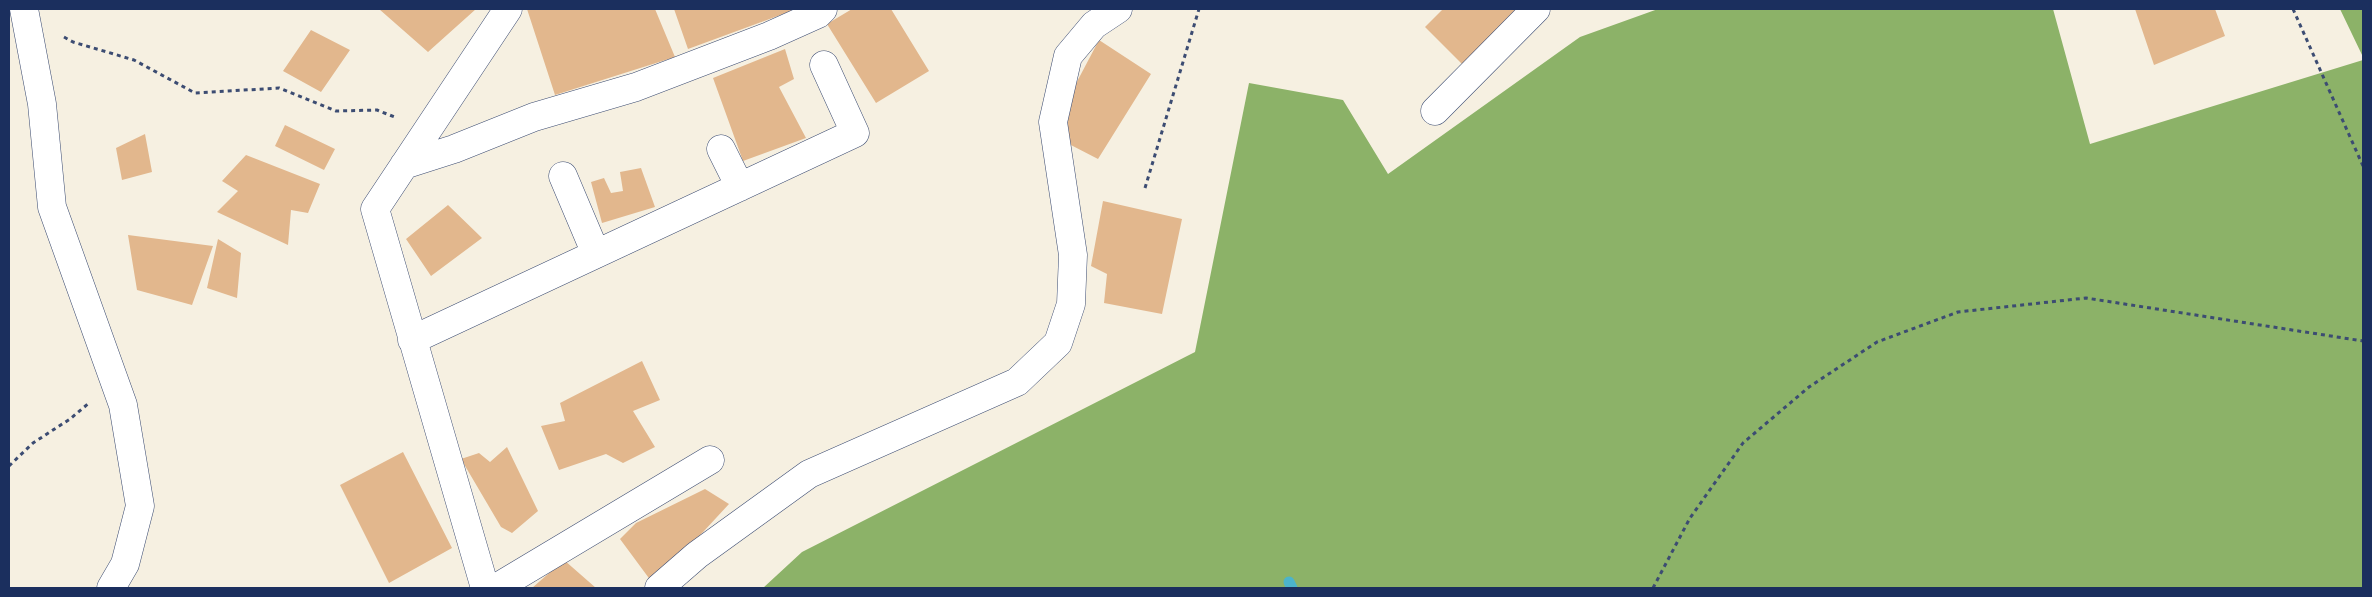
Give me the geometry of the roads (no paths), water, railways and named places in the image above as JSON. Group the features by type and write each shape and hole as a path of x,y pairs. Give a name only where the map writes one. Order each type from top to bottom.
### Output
{"street":[{"path":"485,588 375,209 508,9"},
{"path":"404,165 454,149 534,117 636,86 768,36 818,14 823,9"},
{"path":"659,588 697,555 809,474 1016,382 1058,343 1072,304 1073,255 1053,122 1068,56 1094,25 1118,9"},
{"path":"1435,111 1536,9"},
{"path":"25,13 42,104 52,207 123,405 140,506 126,564 111,588"},
{"path":"412,340 855,133 824,65"},
{"path":"721,149 740,187"},
{"path":"563,176 596,254"},
{"path":"496,588 710,460"}],"waterway":[{"path":"1289,582 1292,588"}]}
